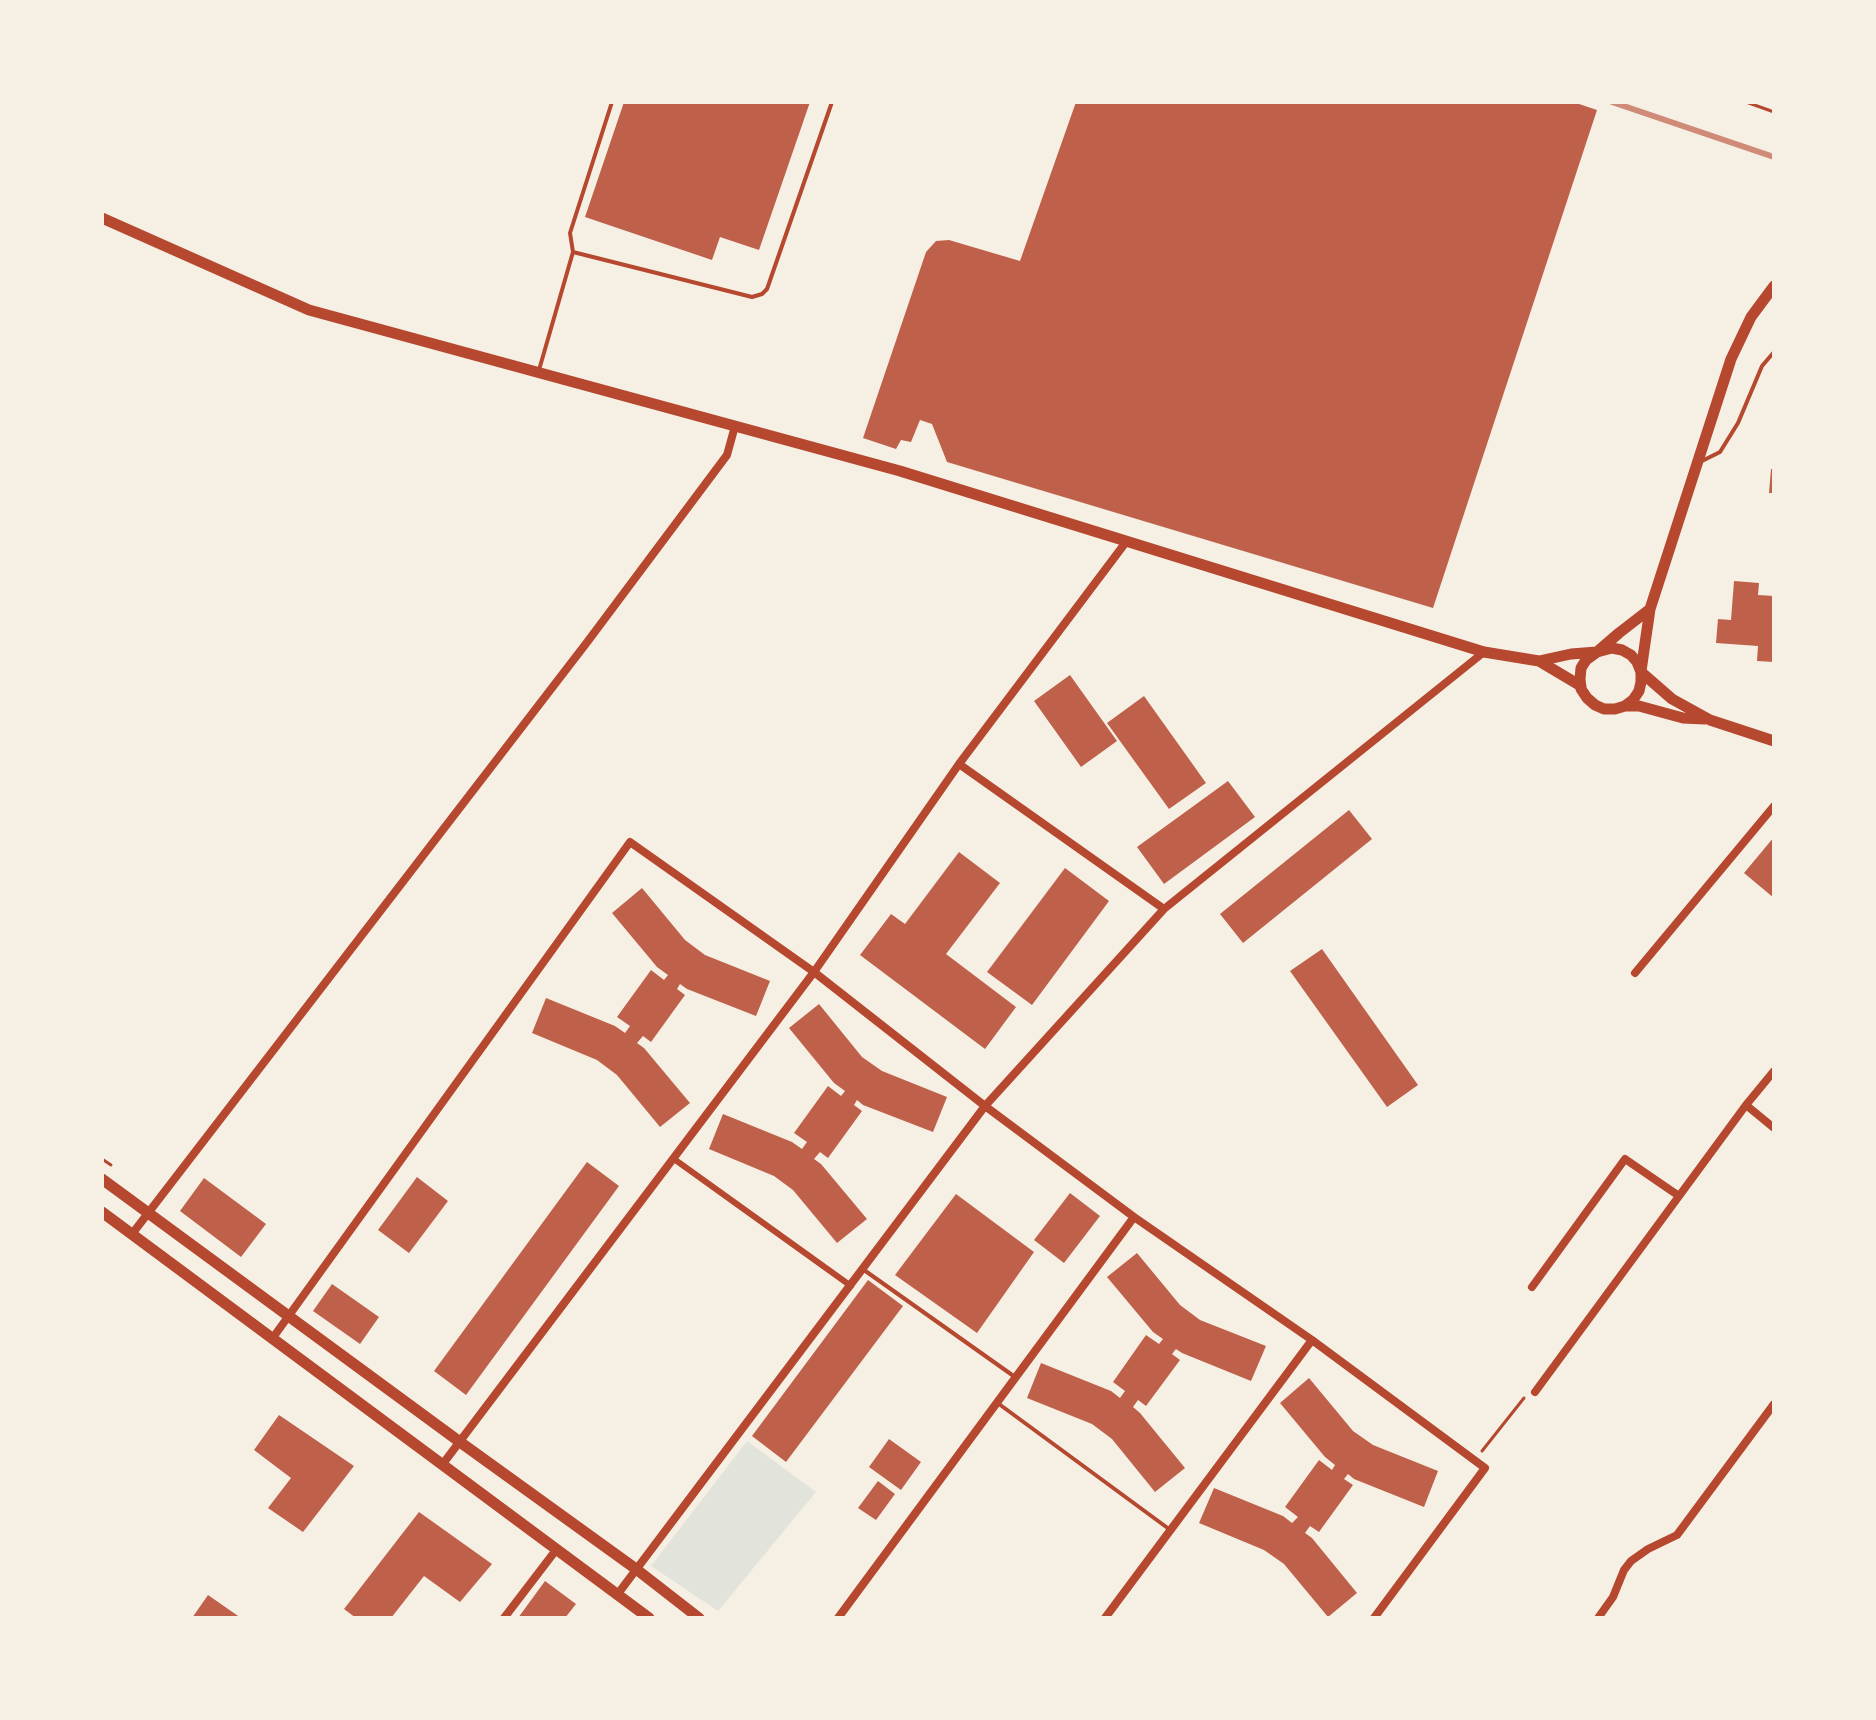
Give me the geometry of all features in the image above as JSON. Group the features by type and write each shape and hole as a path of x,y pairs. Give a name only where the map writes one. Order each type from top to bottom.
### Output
{"street":[{"path":"102,218 309,310 884,467 1484,652 1539,661 1581,686"},
{"path":"1625,706 1639,691 1650,609 1737,343 1751,317 1774,286"},
{"path":"132,1234 727,455 735,426"},
{"path":"442,1465 814,972 959,764 1126,542"},
{"path":"1650,609 1586,660 1580,679 1587,698 1604,709 1639,706 1683,718 1710,720"},
{"path":"1539,661 1612,648 1622,650 1631,655 1641,672 1672,699 1710,720 1774,741"},
{"path":"617,1595 985,1106 1164,909 1484,652"},
{"path":"959,764 1164,909"},
{"path":"1635,973 1774,806"},
{"path":"272,1339 630,842 814,972 985,1106 1134,1217 1312,1340 1485,1468 1374,1618"},
{"path":"1535,1392 1774,1071"},
{"path":"1746,1105 1774,1128"},
{"path":"674,1159 851,1286"},
{"path":"1532,1287 1625,1159 1679,1196"},
{"path":"102,1179 699,1618"},
{"path":"102,1212 649,1618"},
{"path":"838,1618 1134,1217"},
{"path":"1105,1618 1312,1340"},
{"path":"1598,1618 1613,1597 1631,1561 1677,1535 1774,1404"},
{"path":"504,1618 556,1550"}],"lane":[{"path":"539,373 573,252 570,233 612,102"},
{"path":"573,252 752,297 762,294 767,289 832,102"},
{"path":"1698,463 1720,452 1738,423 1762,366 1774,352"},
{"path":"863,1269 1015,1377"},
{"path":"997,1403 1170,1530"}],"path":[{"path":"1746,102 1774,112"},
{"path":"1475,1460 1524,1398 1535,1392"}],"shaded area":[{"path":"747,1441 816,1492 718,1611 651,1566"}],"building":[{"path":"624,102 810,102 759,250 720,237 712,260 585,217"},
{"path":"1076,102 1573,102 1597,110 1433,608 947,462 932,424 920,420 911,442 901,440 896,449 863,438 926,252 936,241 949,240 1020,261"},
{"path":"1771,469 1774,469 1774,493 1769,493"},
{"path":"1734,581 1759,583 1758,595 1774,596 1774,662 1757,661 1758,646 1716,643 1718,619 1731,620"},
{"path":"1070,675 1117,741 1081,767 1034,701"},
{"path":"1144,696 1206,783 1169,809 1107,723"},
{"path":"1228,781 1255,817 1164,884 1137,847"},
{"path":"1349,810 1372,839 1243,943 1220,914"},
{"path":"1774,837 1774,898 1744,873"},
{"path":"959,852 1000,883 946,954 1016,1007 985,1049 860,955 891,914 905,924"},
{"path":"1065,868 1109,901 1032,1005 987,972"},
{"path":"642,888 685,940 705,955 770,981 756,1016 680,984 677,989 685,995 651,1042 643,1036 637,1043 690,1103 660,1127 617,1075 597,1060 532,1033 546,998 625,1033 630,1026 617,1017 651,970 664,980 668,975 657,967 612,913"},
{"path":"1322,949 1418,1085 1387,1107 1290,971"},
{"path":"819,1004 862,1057 882,1071 947,1097 933,1132 857,1100 854,1105 862,1111 828,1158 820,1152 814,1159 867,1219 837,1243 793,1190 774,1176 709,1149 723,1114 802,1149 807,1142 794,1133 828,1086 841,1096 845,1091 834,1083 789,1028"},
{"path":"587,1162 619,1186 466,1395 434,1371"},
{"path":"417,1177 448,1201 409,1253 378,1230"},
{"path":"204,1178 266,1224 241,1257 180,1211"},
{"path":"1070,1193 1100,1216 1064,1263 1034,1240"},
{"path":"956,1194 1034,1252 977,1333 895,1275"},
{"path":"1137,1253 1180,1305 1200,1320 1266,1346 1251,1381 1176,1349 1172,1354 1180,1360 1146,1406 1138,1400 1133,1407 1185,1468 1155,1492 1112,1439 1092,1424 1027,1398 1041,1363 1111,1391 1120,1398 1125,1391 1113,1382 1146,1335 1159,1344 1163,1339 1153,1332 1107,1277"},
{"path":"868,1280 903,1306 786,1462 752,1436"},
{"path":"332,1284 379,1317 360,1344 313,1311"},
{"path":"1309,1378 1353,1431 1373,1445 1438,1471 1424,1507 1348,1474 1344,1479 1353,1485 1319,1532 1310,1526 1305,1533 1357,1593 1328,1617 1284,1564 1264,1550 1199,1523 1214,1488 1283,1516 1292,1523 1298,1517 1285,1507 1319,1460 1332,1470 1335,1465 1280,1403"},
{"path":"279,1415 354,1466 303,1532 268,1508 291,1478 254,1450"},
{"path":"889,1439 921,1462 901,1490 869,1467"},
{"path":"878,1481 895,1494 876,1520 858,1508"},
{"path":"419,1512 492,1564 460,1602 424,1576 391,1618 356,1618 344,1609"},
{"path":"545,1581 576,1604 565,1618 518,1618"},
{"path":"208,1595 241,1618 192,1618"}],"railway":[{"path":"1612,102 1774,157"}]}
